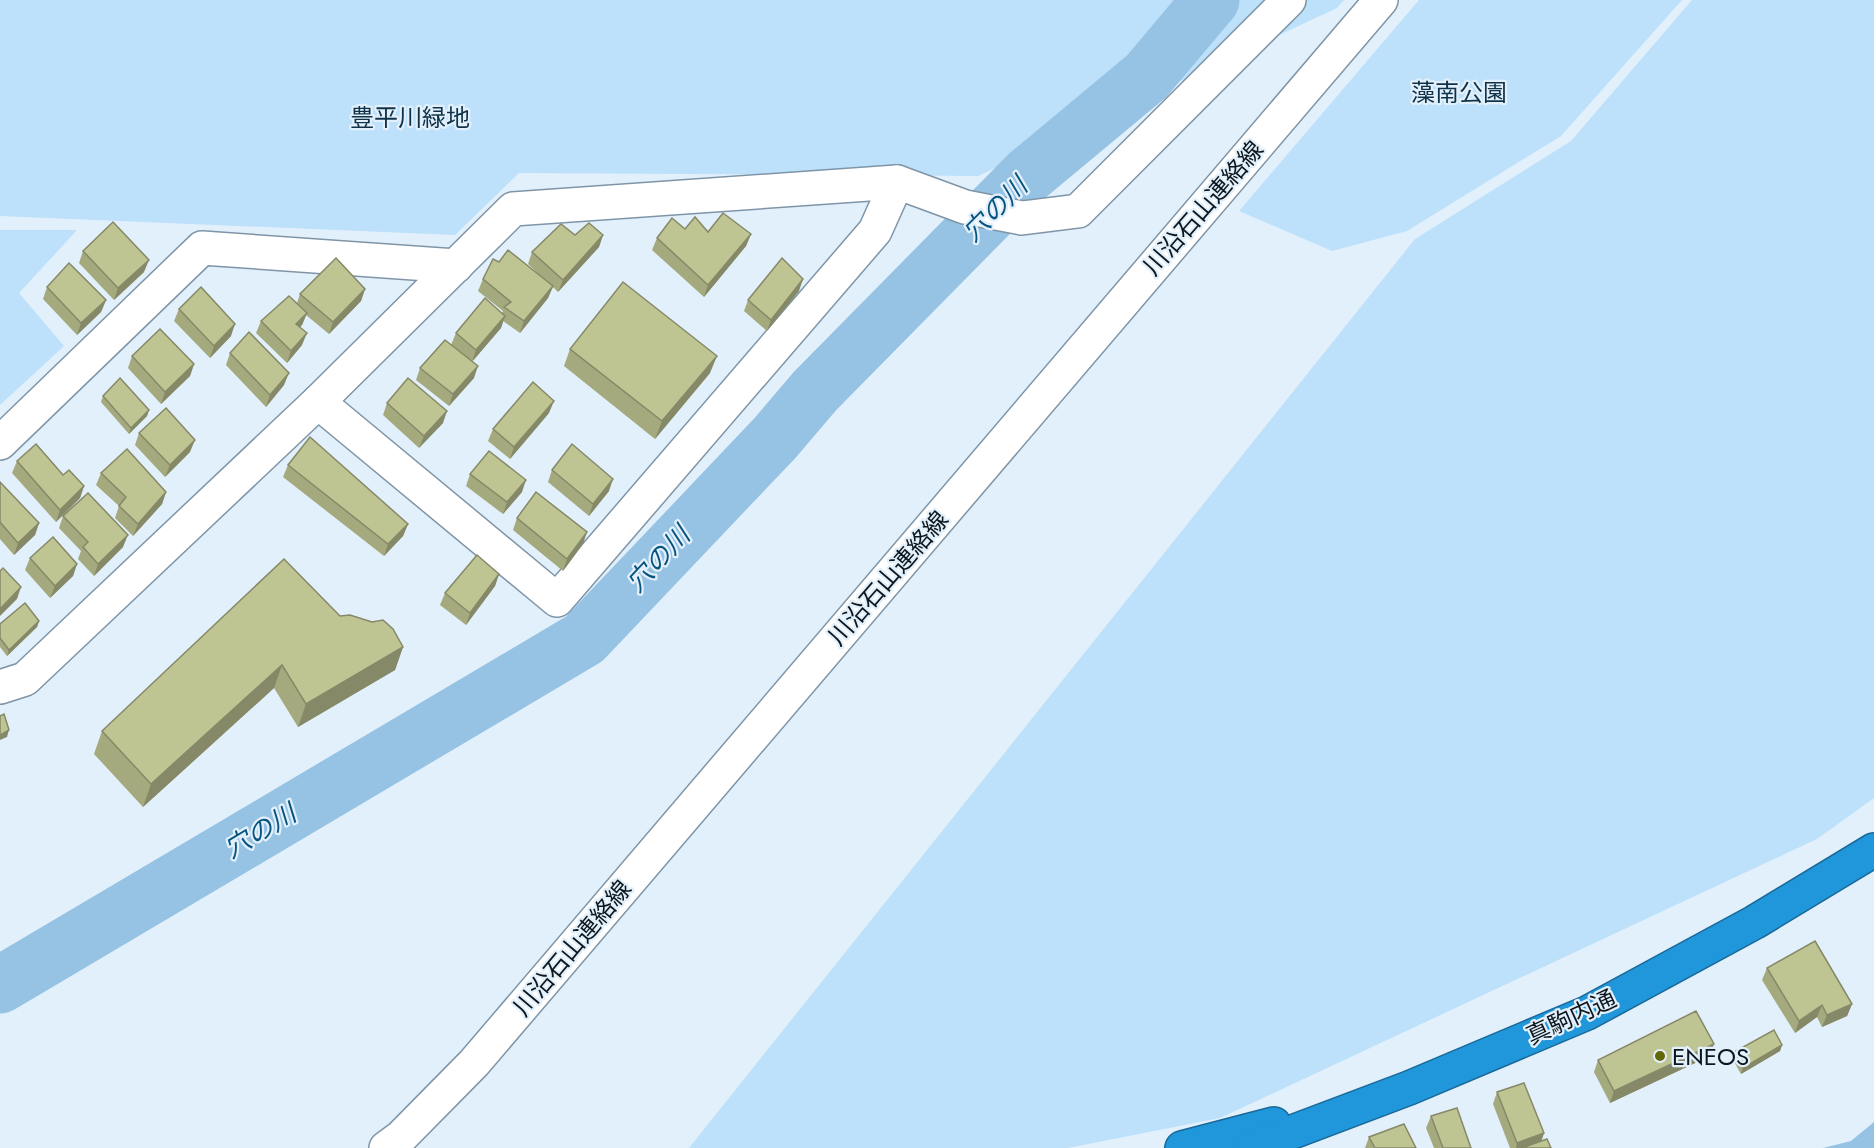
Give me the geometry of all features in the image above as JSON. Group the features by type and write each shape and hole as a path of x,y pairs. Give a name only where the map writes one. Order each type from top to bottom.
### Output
{"highway":[{"name":"真駒内通","path":"1250,1148 1409,1088 1587,1013 1755,922 1874,850"},
{"path":"1182,1148 1409,1088"},
{"path":"1307,1148 1409,1088"}],"street":[{"path":"0,687 26,679 318,402 513,209 897,182 965,207 1022,218 1078,211 1290,0"},
{"name":"川沿石山連絡線","path":"386,1148 401,1137 474,1064 1382,0"},
{"path":"318,402 557,600 875,231 897,182"},
{"path":"0,443 202,248 456,266"}],"green space":[{"name":"豊平川緑地","path":"0,0 1344,0 1337,8 978,176 519,173 455,235 0,216"},
{"name":"藻南公園","path":"1419,0 1682,0 1561,136 1407,231 1332,251 1239,211"},
{"path":"1692,0 1874,0 1874,798 1817,839 1220,1118 1068,1148 689,1148 1415,239 1571,141"},
{"path":"0,230 77,230 19,293 64,346 0,405"}],"shaded area":[{"path":"1874,1122 1874,1148 1823,1148 1851,1141"}],"building":[{"path":"723,213 751,234 708,285 657,238 672,218 685,229 695,217 708,232"},
{"path":"113,222 149,260 118,288 83,251"},
{"path":"589,223 603,235 563,280 532,252 561,224 575,235"},
{"path":"508,250 553,286 524,321 504,307 511,302 483,279 493,259 499,262"},
{"path":"336,258 365,289 333,322 300,294"},
{"path":"782,258 803,279 771,320 748,300"},
{"path":"69,263 106,300 81,323 47,287"},
{"path":"623,282 717,356 662,421 570,349"},
{"path":"201,287 235,324 214,346 179,309"},
{"path":"289,296 307,313 296,324 307,333 291,351 261,321"},
{"path":"485,298 505,316 476,350 456,333"},
{"path":"160,329 194,364 165,392 132,356"},
{"path":"249,332 289,373 270,395 230,353"},
{"path":"445,340 478,366 453,394 420,368"},
{"path":"120,378 149,410 131,428 103,396"},
{"path":"408,378 447,411 424,436 387,403"},
{"path":"533,382 554,401 514,447 493,429"},
{"path":"166,408 195,440 170,465 139,433"},
{"path":"310,437 408,524 388,544 288,465"},
{"path":"36,444 63,475 69,470 84,486 60,510 17,461"},
{"path":"572,444 613,479 593,504 552,470"},
{"path":"127,449 166,492 138,524 119,506 126,497 101,473"},
{"path":"489,451 526,480 507,502 470,474"},
{"path":"0,482 39,523 18,543 0,522"},
{"path":"536,492 587,532 567,559 517,518"},
{"path":"88,493 128,535 98,564 83,547 88,542 63,516"},
{"path":"53,537 77,564 55,586 30,558"},
{"path":"477,555 499,574 470,613 445,593"},
{"path":"284,559 340,616 350,615 372,622 383,620 393,629 403,647 306,704 282,665 151,784 102,731"},
{"path":"3,568 21,587 0,609 0,571"},
{"path":"25,603 39,621 9,650 0,638 0,624"},
{"path":"4,714 9,730 0,735 0,716"},
{"path":"1815,941 1852,1004 1827,1015 1822,1005 1799,1021 1767,968"},
{"path":"1696,1011 1714,1044 1614,1091 1598,1060"},
{"path":"1774,1030 1782,1045 1743,1068 1734,1052"},
{"path":"1524,1083 1544,1133 1517,1143 1497,1092"},
{"path":"1457,1108 1471,1148 1443,1148 1431,1116"},
{"path":"1404,1124 1416,1148 1375,1148 1369,1137"},
{"path":"1547,1139 1551,1148 1522,1148"}],"waterway":[{"name":"穴の川","path":"0,985 584,639 775,438 815,391 1028,175 1147,76 1211,0"}],"place":[{"name":"ENEOS","path":"1660,1056"}]}
